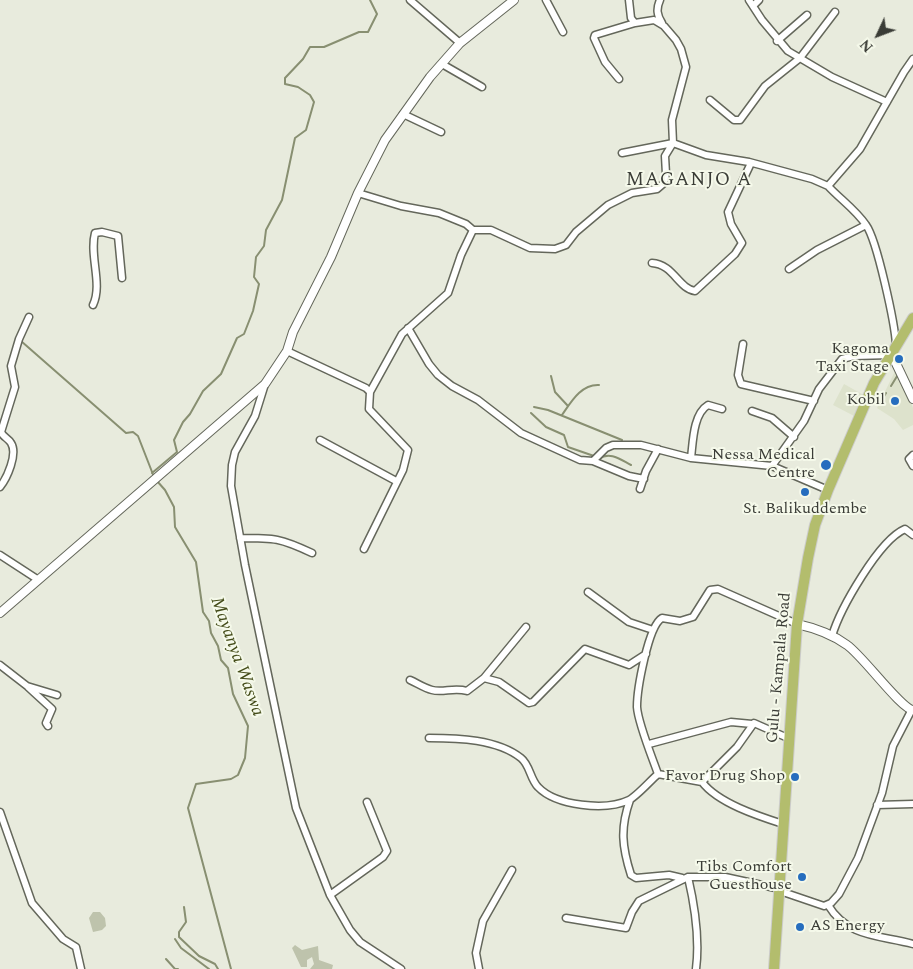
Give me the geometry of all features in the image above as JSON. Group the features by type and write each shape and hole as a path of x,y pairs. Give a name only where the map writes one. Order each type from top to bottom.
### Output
{"main road":[{"name":"Gulu - Kampala Road","path":"774,969 797,624 815,525 874,383 894,353 913,318"}],"street":[{"path":"410,0 460,44"},
{"path":"0,613 265,384 287,351 293,332 331,257 373,160 403,114 442,64 460,44 514,0"},
{"path":"546,0 563,32"},
{"path":"629,0 631,18 635,23"},
{"path":"358,192 401,206 439,213 466,224 473,230 491,230 530,248 559,248 566,245 576,232 608,205 632,193 652,191 661,186 666,174 666,156 673,143 672,120 686,67 681,49 657,14 657,6 660,0"},
{"path":"759,0 751,3 777,41 788,51 836,80 887,102"},
{"path":"710,100 738,121 765,86 800,58 836,12"},
{"path":"777,41 807,15"},
{"path":"619,79 605,62 594,38 595,35 635,23 654,20 664,26"},
{"path":"828,186 860,149 913,60"},
{"path":"442,64 482,87"},
{"path":"403,114 441,132"},
{"path":"622,153 673,143 706,155 751,163 812,179 828,186 866,225 873,240 897,344 894,353 913,399"},
{"path":"652,263 666,267 693,291 698,289 735,254 742,243 730,224 728,212 751,163"},
{"path":"789,269 817,250 866,225"},
{"path":"364,549 403,470 408,450 369,409 370,392 408,328 448,293 461,255 473,230"},
{"path":"93,305 96,291 95,233 102,232 118,236 122,278"},
{"path":"0,487 13,458 13,448 10,442 1,436 15,387 11,366 19,339 29,317"},
{"path":"408,328 426,360 438,375 452,386 478,400 521,433 580,460 592,461 629,476 644,479"},
{"path":"743,344 738,375 741,384 814,401"},
{"path":"287,351 366,388 370,392"},
{"path":"772,466 794,437 831,370 842,359 854,356 894,353"},
{"path":"265,384 255,416 240,440 232,464 231,486 296,808 330,895 360,942 401,969"},
{"path":"691,458 695,431 701,410 708,405 722,408"},
{"path":"752,411 772,418 794,437"},
{"path":"320,440 396,481"},
{"path":"592,461 606,448 613,445 640,445 691,458 772,466 828,490"},
{"path":"640,489 658,449"},
{"path":"913,455 909,459 913,466"},
{"path":"832,636 840,612 855,585 885,545 895,533 904,529 913,534"},
{"path":"240,538 271,537 284,540 312,553"},
{"path":"0,555 38,579"},
{"path":"718,588 797,624 832,636 859,655 897,699 912,710 893,746 877,805 850,873 839,894 828,905 824,906 780,890 725,877 685,877 675,875 636,878 631,875 623,848 624,819 630,800 658,774 637,707 646,654 655,624 662,618 680,621 694,617 710,590 718,588"},
{"path":"588,592 629,622 653,630"},
{"path":"410,680 431,690 454,688 467,691 484,678 526,627"},
{"path":"484,678 499,682 529,703 533,702 585,649 629,665 646,654"},
{"path":"0,665 52,709 46,723 48,726"},
{"path":"27,686 57,695"},
{"path":"649,744 731,722 756,723 790,739"},
{"path":"702,782 737,747 752,724"},
{"path":"429,738 459,738 511,752 526,763 529,775 537,787 562,802 605,804 630,800"},
{"path":"658,774 702,782 709,791 726,800 783,824"},
{"path":"330,895 383,857 387,851 367,802"},
{"path":"877,805 913,804"},
{"path":"0,812 32,903 64,939 76,947 81,969"},
{"path":"479,969 476,953 483,921 512,870"},
{"path":"566,918 626,928 632,912 639,901 685,877"},
{"path":"685,877 696,914 698,939 696,969"},
{"path":"828,905 843,924 877,937 913,944"}],"shaded area":[{"path":"897,367 913,408 913,425 903,430 894,419 877,408"},
{"path":"844,384 869,398 858,418 833,405"},
{"path":"93,912 100,912 105,918 106,926 102,930 93,932 89,918"},
{"path":"295,945 302,950 318,946 319,960 333,965 332,969 310,969 314,964 312,957 307,960 307,967 301,967 292,948"}],"waterway":[{"name":"Mayanya Waswa","path":"152,473 177,452 174,440 183,422 190,414 203,391 221,374 237,338 244,334 253,311 259,284 254,277 256,257 264,246 266,230 282,200 295,138 306,130 314,102 310,95 298,87 285,84 285,78 303,59 310,47 324,47 359,32 368,32 377,14 370,0"},
{"name":"Mayanya Waswa","path":"21,341 126,433 133,432 138,436 154,477"},
{"path":"891,386 899,373"},
{"path":"551,376 555,392 568,406"},
{"path":"562,415 577,395 587,387 599,385"},
{"path":"880,403 886,393"},
{"path":"534,407 548,410 622,440"},
{"path":"531,413 546,427 564,435 568,447 594,456"},
{"path":"599,459 611,456 631,465"},
{"path":"609,464 618,469"},
{"name":"Mayanya Waswa","path":"157,481 165,490 174,507 175,527 196,562 203,612 209,621 211,633 218,646 221,660 228,668 233,694 248,726 245,758 238,775 231,779 196,784 188,808 231,969"},
{"path":"184,907 186,922 179,932 179,937 199,956 215,964 218,969"},
{"path":"175,939 181,948 209,969"},
{"path":"166,959 175,969 178,969"}],"place":[{"name":"Kagoma Taxi Stage","path":"899,359"},
{"name":"Kobil","path":"895,401"},
{"name":"Nessa Medical Centre","path":"826,465"},
{"name":"St. Balikuddembe","path":"805,492"},
{"name":"Favor Drug Shop","path":"795,777"},
{"name":"Tibs Comfort Guesthouse","path":"802,877"},
{"name":"AS Energy","path":"800,927"}],"district":[{"name":"MAGANJO A","path":"689,181"}]}
